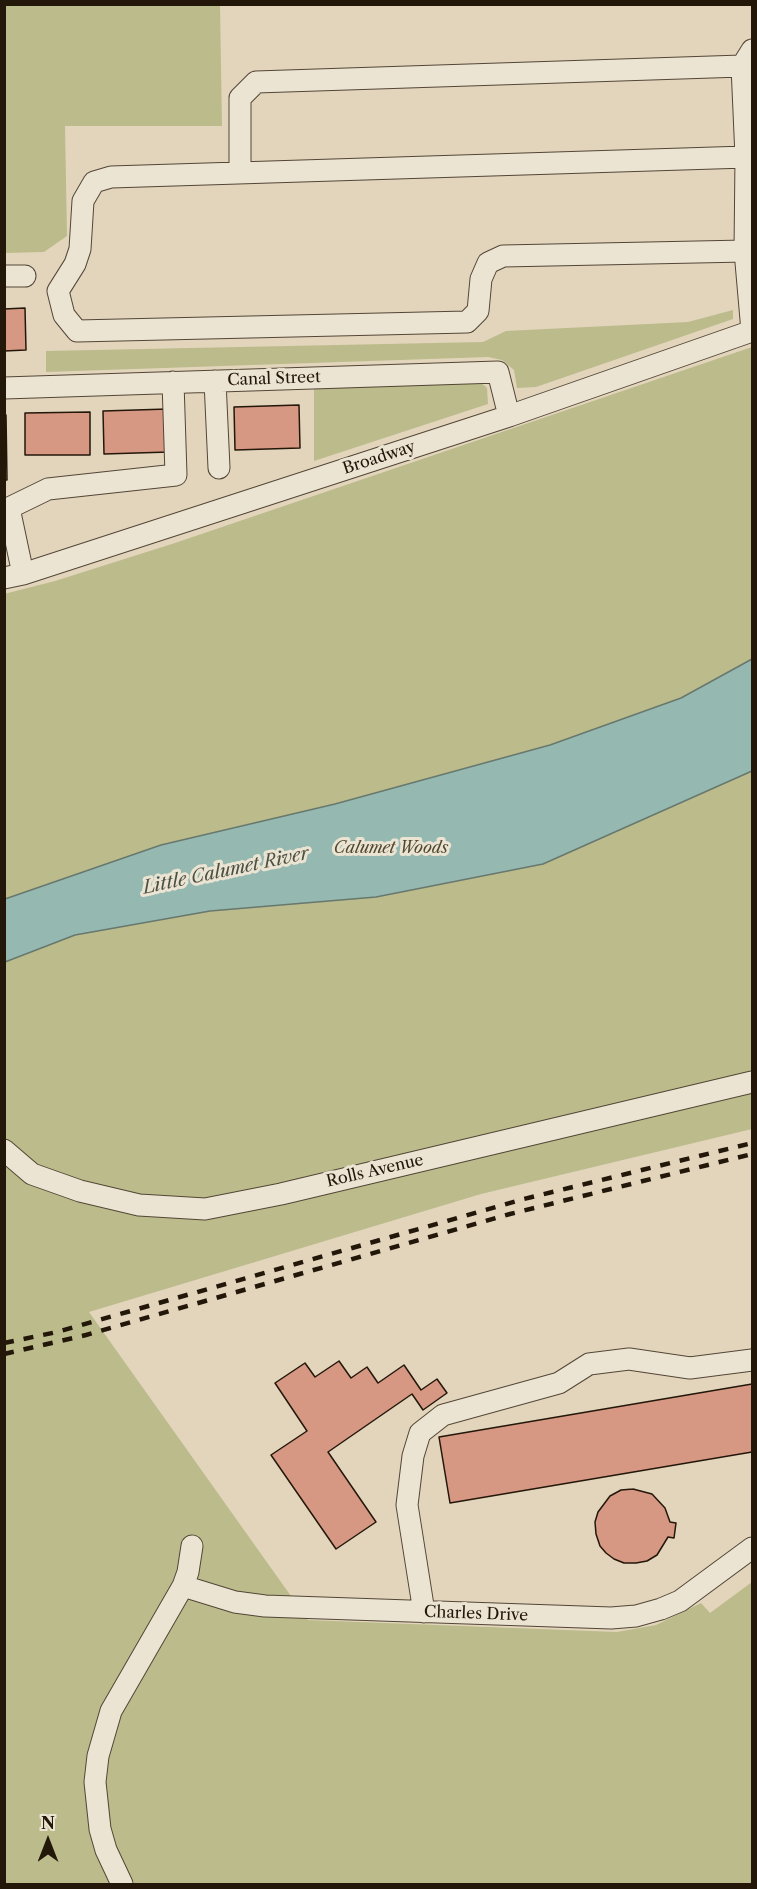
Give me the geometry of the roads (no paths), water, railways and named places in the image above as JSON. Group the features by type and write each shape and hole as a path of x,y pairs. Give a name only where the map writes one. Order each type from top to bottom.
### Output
{"street":[{"path":"240,173 240,98 256,82 747,58 745,251 752,331"},
{"path":"745,251 503,256 488,263 481,279 478,311 467,322 77,331 64,315 58,291 75,264 80,249 83,201 94,182 111,177 746,157"},
{"name":"Broadway","path":"14,576 509,416 752,331"},
{"name":"Canal Street","path":"4,388 498,372 509,416"},
{"path":"215,381 219,468"},
{"path":"14,576 7,508 48,489 176,475 173,382"},
{"name":"Rolls Avenue","path":"4,1150 32,1174 80,1191 139,1205 205,1209 281,1194 753,1082"},
{"path":"424,1612 407,1505 413,1456 420,1433 443,1415 559,1383 589,1364 629,1359 655,1361 690,1368 753,1360"},
{"path":"122,1884 106,1850 100,1829 95,1782 98,1756 111,1711 183,1586 188,1572 192,1546"},
{"name":"Charles Drive","path":"183,1586 235,1602 265,1606 611,1618 636,1616 661,1610 680,1601 753,1548"}],"water":[{"name":"Little Calumet River","path":"752,659 752,771 543,864 376,897 210,911 75,935 5,962 5,899 161,845 335,804 550,745 681,698"}],"railway":[{"path":"4,1343 57,1332 524,1199 752,1143"},
{"path":"4,1354 86,1335 510,1214 752,1154"}],"park label":[{"name":"Calumet Woods","path":"391,848"}]}
